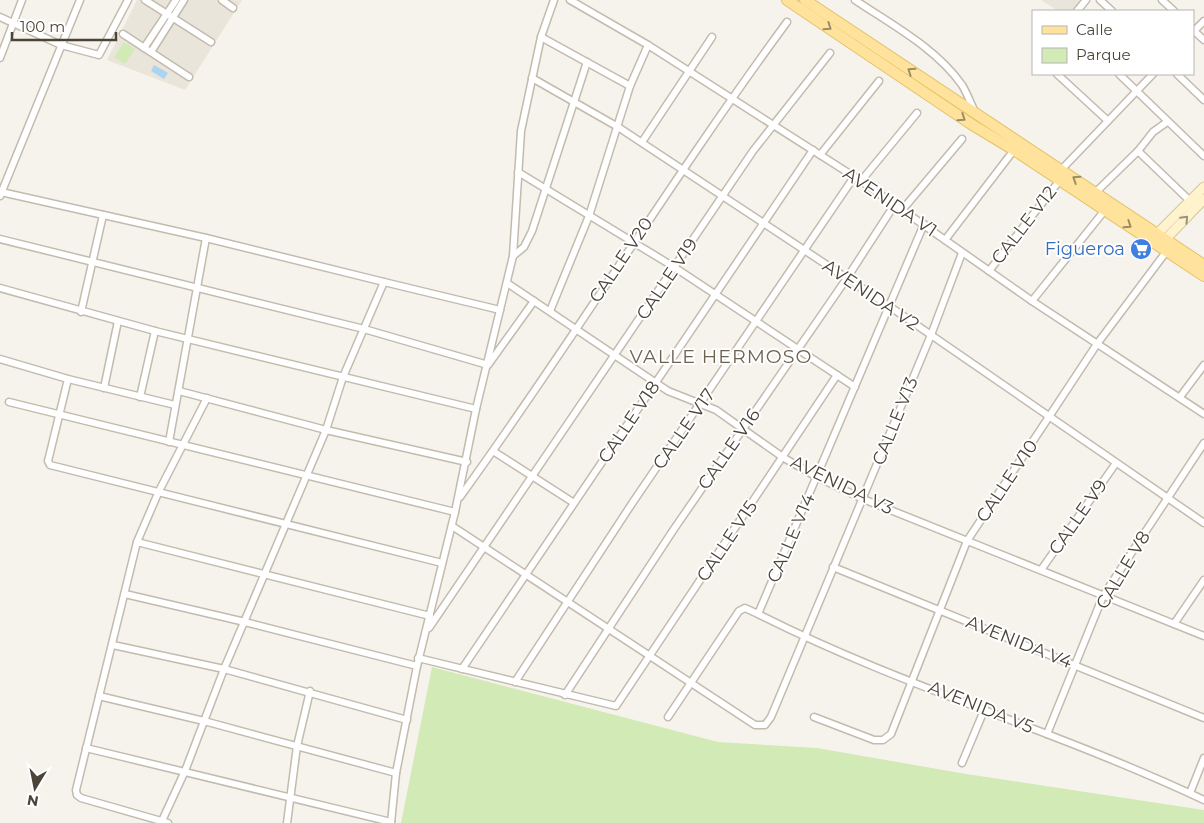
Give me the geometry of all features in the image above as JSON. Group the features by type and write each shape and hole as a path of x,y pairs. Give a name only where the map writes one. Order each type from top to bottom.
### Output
{"main road":[{"path":"787,0 971,124 1014,150 1096,192 1204,276"},
{"path":"806,0 975,113 1105,210 1204,265"},
{"path":"1160,242 1190,201 1204,187"},
{"path":"1160,242 1204,199"}],"street":[{"path":"0,58 22,0"},
{"path":"80,0 1,194 206,238 500,310"},
{"path":"0,17 61,45 96,55 101,53 128,0"},
{"path":"145,0 211,42"},
{"path":"151,52 170,16 176,0"},
{"path":"144,48 184,0"},
{"path":"222,0 234,8"},
{"path":"86,748 391,822 396,773 418,658 426,633 452,526 467,462 476,409 513,256 521,131 540,37 554,0"},
{"name":"AVENIDA V1","path":"570,0 648,45 861,181 1032,301 1204,414"},
{"path":"856,0 928,50 946,66 963,86 975,113"},
{"path":"1078,10 1086,0"},
{"path":"1100,0 1111,10"},
{"path":"1162,0 1173,10"},
{"path":"1194,30 1204,20"},
{"name":"CALLE V20","path":"458,499 681,170 730,99 787,22"},
{"path":"1194,32 1204,40"},
{"path":"123,34 189,77"},
{"path":"540,37 630,86"},
{"path":"642,142 712,37"},
{"path":"550,311 589,216 630,86 648,45"},
{"name":"CALLE V19","path":"426,633 486,548 722,197 773,125 830,53"},
{"path":"513,256 524,247 545,191 588,62"},
{"path":"1058,75 1107,120"},
{"path":"1120,75 1204,156"},
{"name":"CALLE V12","path":"988,271 1060,175 1107,120 1152,75"},
{"path":"1178,75 1204,100"},
{"name":"AVENIDA V2","path":"532,78 575,100 642,142 681,170 889,306 1204,523"},
{"path":"820,155 879,81"},
{"path":"861,181 917,113"},
{"path":"1096,192 1138,151 1153,132 1167,122"},
{"path":"903,209 962,139"},
{"name":"CALLE V18","path":"462,669 813,150"},
{"path":"945,240 1014,150"},
{"path":"1138,151 1190,201"},
{"path":"518,172 545,191 633,241 674,267 855,387"},
{"name":"CALLE V17","path":"515,682 854,177"},
{"name":"CALLE V16","path":"565,695 674,529 847,278 895,204"},
{"path":"1032,301 1105,210"},
{"path":"81,312 103,215"},
{"name":"CALLE V14","path":"758,614 924,224"},
{"path":"169,442 206,238"},
{"path":"0,239 93,260 198,289 364,329 488,365"},
{"name":"CALLE V10","path":"814,717 874,740 883,740 891,734 967,541 1050,418 1160,242"},
{"name":"CALLE V13","path":"692,683 756,725 765,725 771,717 931,335 962,253"},
{"path":"207,398 158,493 137,542 126,594 76,790 77,795 81,798 163,822 185,771 224,668 326,430 343,377 384,282"},
{"name":"AVENIDA V3","path":"507,284 656,383 700,405 716,410 784,458 817,477 863,499 1204,636"},
{"path":"0,288 155,331 476,409"},
{"path":"488,365 534,301"},
{"path":"104,388 118,321"},
{"path":"140,397 155,331"},
{"path":"0,359 68,379 176,405"},
{"path":"1180,397 1204,365"},
{"name":"CALLE V15","path":"565,695 616,706 784,458 837,375"},
{"path":"68,379 48,461 50,465 442,563"},
{"path":"179,391 326,430 467,462"},
{"path":"9,402 455,512"},
{"name":"CALLE V8","path":"1047,734 1103,596 1204,443"},
{"path":"493,450 574,503"},
{"name":"CALLE V9","path":"1041,570 1116,463"},
{"path":"452,526 692,683"},
{"path":"137,542 430,616"},
{"name":"AVENIDA V4","path":"833,568 1204,718"},
{"path":"1174,624 1204,580"},
{"path":"126,594 417,666"},
{"path":"668,717 739,611 745,608 758,614"},
{"name":"AVENIDA V5","path":"758,614 804,637 985,708 1204,800"},
{"path":"113,645 224,668 407,720"},
{"path":"418,658 565,695"},
{"path":"286,823 297,746 310,691"},
{"path":"99,696 204,721 396,773"},
{"path":"962,763 985,708"},
{"path":"1190,793 1204,758"}],"shaded area":[{"path":"137,0 242,0 185,90 107,60"},
{"path":"1041,0 1080,0 1073,10 1056,10"}],"green space":[{"path":"124,42 135,49 125,64 114,57"},
{"path":"432,667 718,742 817,748 966,774 1204,810 1204,823 401,823"}],"water":[{"path":"154,65 168,73 164,79 151,71"}],"place":[{"name":"Figueroa","path":"1141,249"}],"district":[{"name":"VALLE HERMOSO","path":"721,356"}]}
